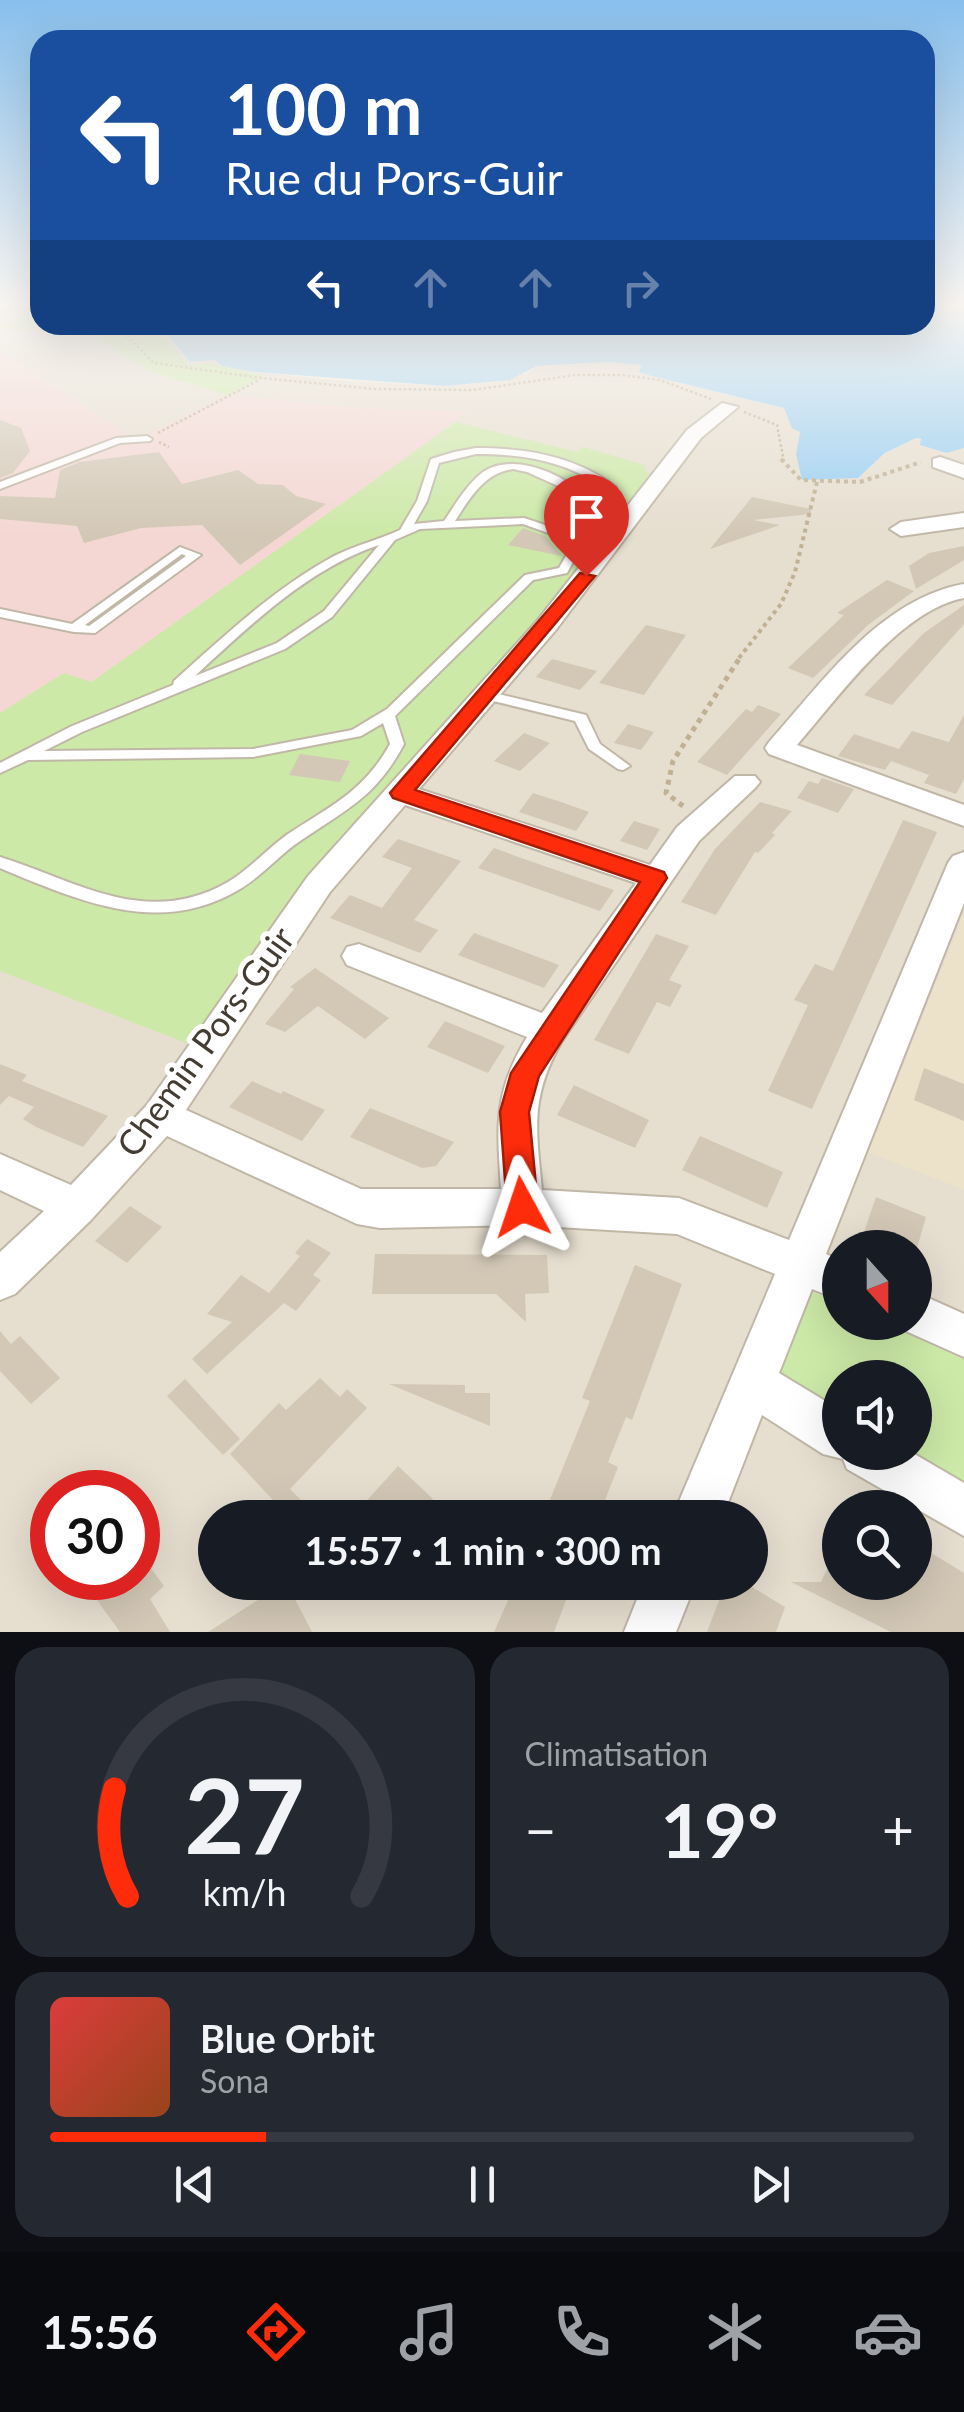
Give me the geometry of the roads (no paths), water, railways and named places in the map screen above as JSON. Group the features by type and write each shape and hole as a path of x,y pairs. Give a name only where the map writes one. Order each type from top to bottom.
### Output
{"street":[{"name":"Chemin Pors-Guir","path":"0,1280 77,1206 161,1116 319,884 486,695 641,508 694,434 729,406"},
{"path":"940,462 964,472"},
{"path":"901,529 964,520"},
{"path":"964,591 929,599 900,622 778,748 964,816"},
{"path":"522,1207 515,1112 525,1073 655,878 702,820 745,782"},
{"path":"401,793 655,878"},
{"path":"704,1500 753,1383 821,1271 964,863"},
{"path":"359,956 549,1032"},
{"path":"161,1116 357,1206 380,1210 522,1207 679,1216 821,1271"},
{"path":"0,1171 77,1206"},
{"path":"932,1322 964,1336"},
{"path":"753,1383 822,1426"},
{"path":"895,1470 964,1511"},
{"path":"650,1632 663,1600"}],"lane":[{"path":"0,486 119,440 146,439"},
{"path":"0,770 77,729 281,646 328,614 422,501 435,460 472,452 524,455 595,472 612,488 612,514 599,532 580,540 563,570 528,577 387,714 356,733 252,753 28,756"},
{"path":"448,524 476,481 490,468 513,467 545,474 573,489 552,529"},
{"path":"168,694 252,619 366,543 448,524 524,521 580,540"},
{"path":"0,613 74,628 92,630 195,555 180,550 74,628"},
{"path":"486,695 580,718 594,746 623,766"},
{"path":"0,862 113,906 163,911 228,890 291,840 346,807 382,776 397,744 387,714"}],"water":[{"path":"406,383 476,383 445,386"},
{"path":"682,383 964,383 964,448 947,453 920,445 921,439 916,438 885,453 858,478 802,480 796,454 800,432 792,428 784,408"}]}
